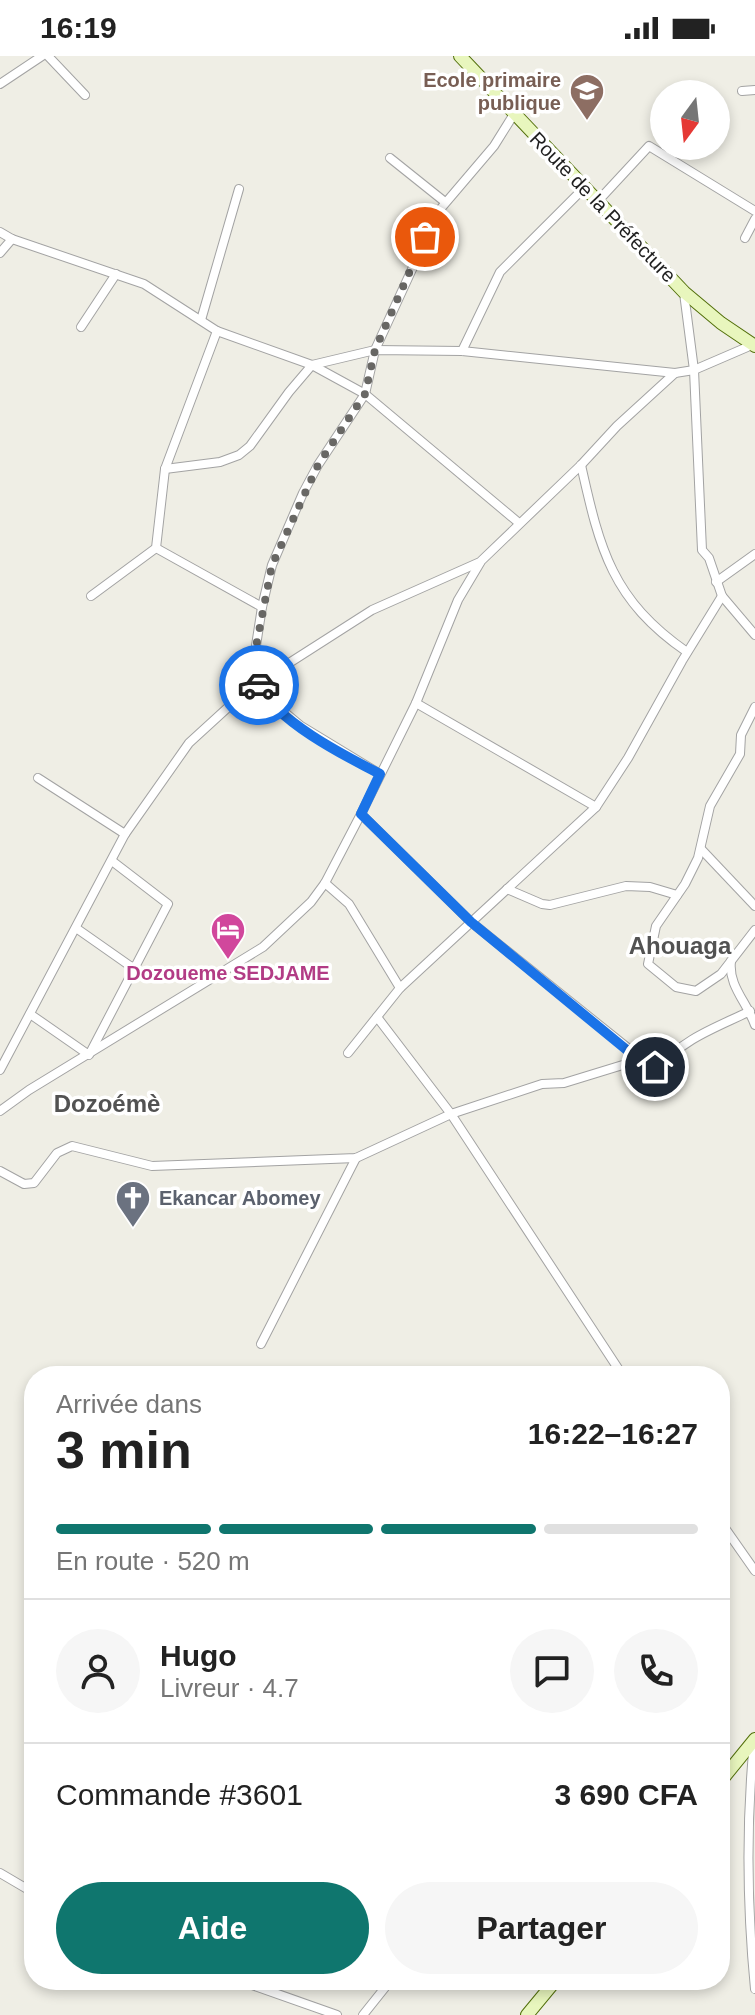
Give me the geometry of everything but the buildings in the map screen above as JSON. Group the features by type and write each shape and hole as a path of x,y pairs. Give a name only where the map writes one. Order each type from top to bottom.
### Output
{"street":[{"path":"0,84 45,56 85,95"},
{"name":"Route de la Préfecture","path":"460,56 684,292 754,345"},
{"path":"742,91 755,90"},
{"path":"380,774 285,715 264,695 258,683 255,652 262,607 272,565 303,493 365,394 375,350 431,220 494,146 514,114"},
{"path":"598,201 649,146 755,211"},
{"path":"390,158 445,202"},
{"path":"462,351 500,272 585,187"},
{"path":"201,320 239,189"},
{"path":"745,238 755,219"},
{"path":"0,232 12,239 144,284 217,331 312,365 365,394 519,523"},
{"path":"0,253 12,239"},
{"path":"81,327 116,274"},
{"path":"684,292 694,370 702,550 709,558 722,596 755,635"},
{"path":"91,596 156,548 165,469 217,331"},
{"path":"165,469 220,462 239,455 250,446 312,365 375,350 462,351 675,373 694,370 754,345"},
{"path":"0,1111 263,947 292,922 325,883 416,703 458,600 480,562 675,373"},
{"path":"581,465 594,525 615,579 653,626 687,652"},
{"path":"156,548 262,607"},
{"path":"716,582 755,554"},
{"path":"0,1070 125,834 189,743 258,683 372,610 480,562"},
{"path":"348,1053 400,988 596,807 722,596"},
{"path":"416,703 596,807"},
{"path":"755,707 741,735 740,754 710,806 701,849 693,869 656,926 648,964 676,987 696,991 721,974 755,930"},
{"path":"38,778 125,834"},
{"path":"361,814 471,922 639,1060 661,1067 667,1058 690,1041 750,1011"},
{"path":"701,849 755,906"},
{"path":"89,1055 168,904 112,861"},
{"path":"325,883 349,904 400,988"},
{"path":"507,889 550,905 626,886 650,887 677,895"},
{"path":"76,928 133,968"},
{"path":"731,961 730,979 755,1025"},
{"path":"30,1014 89,1055"},
{"path":"377,1017 451,1114 616,1366"},
{"path":"0,1171 24,1184 34,1183 57,1153 72,1146 152,1166 356,1158 451,1114 542,1084 564,1083 639,1060"},
{"path":"261,1344 356,1158"},
{"path":"730,1535 755,1571"},
{"path":"730,1770 754,1740"},
{"path":"754,1740 749,1798 750,1942 755,1989"},
{"path":"0,1873 24,1887"},
{"path":"266,1990 337,2015"},
{"path":"363,2015 383,1990"},
{"path":"527,2015 548,1990"}],"way so far":[{"path":"259,685 255,652 272,565 318,465 365,394 375,350 425,237"}],"place":[{"name":"Ecole primaire publique","path":"587,122"},
{"name":"Dozoueme SEDJAME","path":"228,961"},
{"name":"Ekancar Abomey","path":"133,1229"}],"district":[{"name":"Ahouaga","path":"680,945"},
{"name":"Dozoémè","path":"107,1103"}],"route":[{"path":"259,685 264,695 285,715 380,774 361,814 471,922 639,1060 655,1067"}]}
